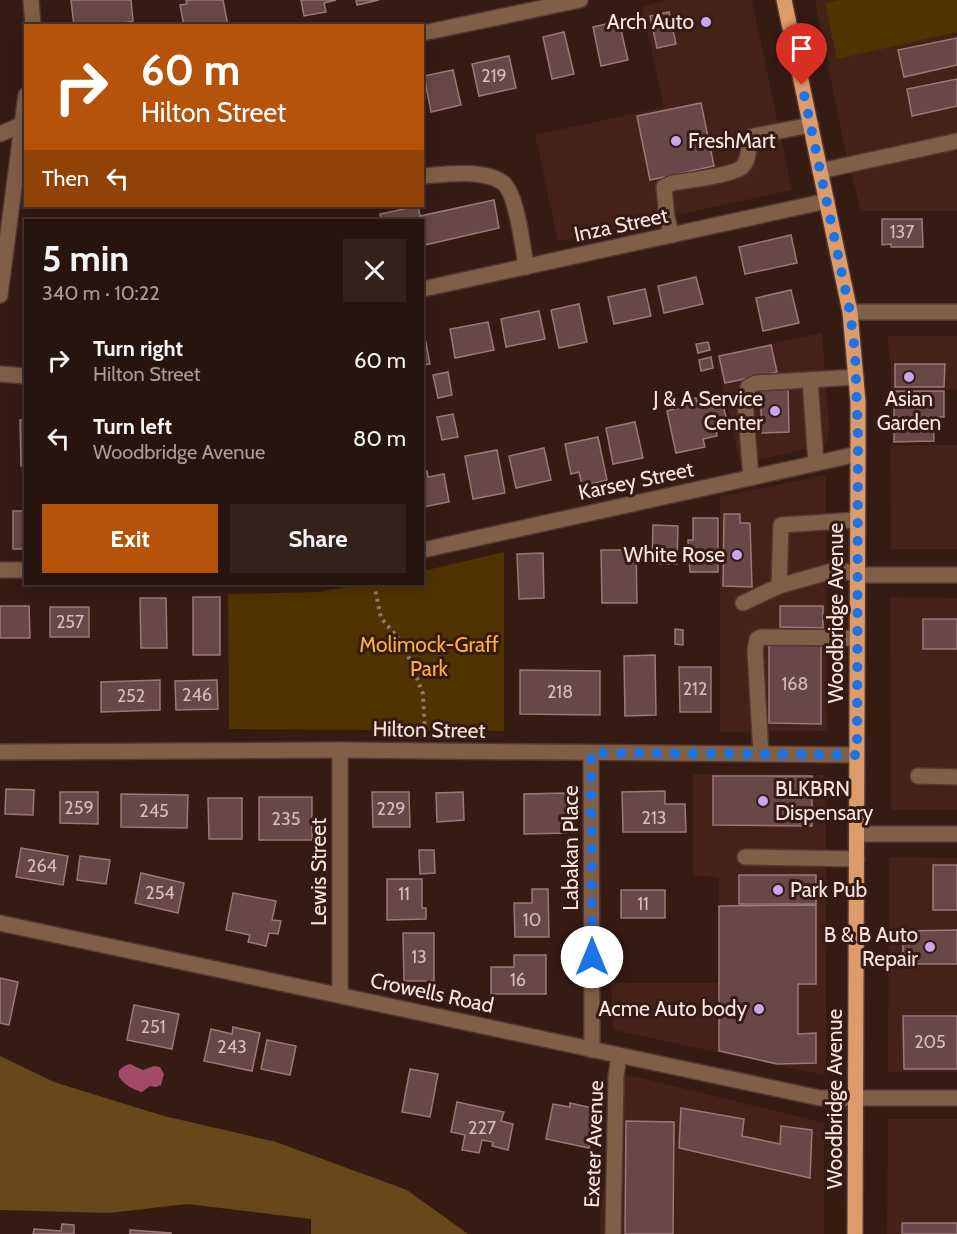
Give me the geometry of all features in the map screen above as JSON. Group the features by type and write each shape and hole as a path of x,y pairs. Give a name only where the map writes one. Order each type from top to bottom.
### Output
{"main road":[{"name":"Woodbridge Avenue","path":"784,0 850,312 856,377 858,454 855,1234"}],"street":[{"path":"31,0 33,24"},
{"path":"424,33 580,0"},
{"path":"0,134 24,123 20,178 0,295"},
{"path":"672,235 667,218 664,187 742,168 748,157 748,144 753,136 811,125"},
{"path":"820,171 957,141"},
{"path":"424,176 456,174 489,177 503,182 509,190 526,267"},
{"name":"Inza Street","path":"424,289 827,201"},
{"path":"850,312 957,312"},
{"path":"0,374 24,376"},
{"path":"751,477 745,402 748,387 756,383 856,377"},
{"path":"810,380 816,463"},
{"name":"Karsey Street","path":"424,550 858,454"},
{"path":"780,586 781,525 857,520"},
{"path":"743,603 780,586 839,569 857,575 957,575"},
{"path":"0,570 24,570"},
{"path":"761,753 755,650 757,639 761,637 857,638"},
{"name":"Hilton Street","path":"0,752 340,750 857,755"},
{"name":"Lewis Street","path":"340,750 340,995"},
{"name":"Labakan Place","path":"591,753 592,1050"},
{"path":"918,776 957,777"},
{"path":"857,834 957,834"},
{"path":"745,857 856,859"},
{"name":"Crowells Road","path":"0,924 820,1098 957,1098"},
{"name":"Exeter Avenue","path":"613,1234 616,1076 619,1056"}],"path":[{"path":"374,585 381,618 404,645 423,694 425,751"}],"shaded area":[{"path":"669,0 752,0 792,190 558,241 535,135 664,107 642,7"},
{"path":"817,0 957,0 957,211 861,211 843,140 815,2"},
{"path":"822,333 829,426 827,444 740,464 716,355"},
{"path":"887,336 957,336 957,390 890,389 891,367"},
{"path":"890,445 957,445 957,549 891,549"},
{"path":"826,475 827,731 720,732 720,497"},
{"path":"890,597 957,598 957,810 891,810"},
{"path":"693,774 826,775 826,1073 824,1075 613,1030 611,983 719,983 719,877 693,876"},
{"path":"892,857 957,858 957,1072 890,1072 888,1070 889,859"},
{"path":"0,1056 54,1082 164,1116 276,1142 407,1190 468,1234 311,1234 311,1219 187,1204 109,1213 0,1210"},
{"path":"130,1064 143,1070 154,1066 160,1067 164,1074 161,1085 150,1086 142,1092 126,1084 121,1080 119,1071"},
{"path":"625,1074 824,1123 824,1234 600,1234 600,1208"},
{"path":"888,1119 957,1119 957,1234 887,1234"}],"green space":[{"path":"838,0 957,0 957,32 837,59 825,3"},
{"name":"Molimock-Graff Park","path":"504,552 504,731 229,729 228,594 319,592 359,585 424,585 424,571"}],"building":[{"path":"71,0 131,0 133,21 120,24 74,24"},
{"path":"186,0 223,0 228,24 184,24 180,5 187,4"},
{"path":"301,0 336,0 324,3 326,12 304,16"},
{"path":"356,0 379,0 357,5"},
{"path":"669,12 676,44 657,48 650,16"},
{"path":"619,21 628,60 601,66 593,27"},
{"path":"564,32 574,74 552,79 543,37"},
{"path":"957,38 957,65 904,77 898,50"},
{"path":"509,56 516,88 479,96 472,64"},
{"path":"453,70 461,105 431,112 424,76"},
{"path":"957,79 957,106 912,116 907,89"},
{"name":"FreshMart","path":"701,103 714,166 650,180 637,116"},
{"path":"494,200 499,228 425,245 424,219 381,219 380,214 418,207 420,216"},
{"path":"882,219 922,219 923,247 882,245"},
{"path":"791,235 797,263 745,274 739,247"},
{"path":"696,277 703,304 664,313 658,286"},
{"path":"645,289 651,316 614,324 608,297"},
{"path":"791,290 799,323 763,331 756,298"},
{"path":"579,304 587,342 559,348 551,310"},
{"path":"539,311 545,339 506,347 501,319"},
{"path":"488,322 494,350 455,358 450,329"},
{"path":"424,333 430,364 424,365"},
{"path":"708,342 710,350 698,353 696,344"},
{"path":"771,345 777,372 725,383 719,356"},
{"path":"711,357 713,368 701,371 699,360"},
{"path":"895,364 945,364 944,387 895,387"},
{"path":"448,372 452,395 438,398 433,375"},
{"name":"J & A Service Center","path":"788,388 789,432 762,433 760,389"},
{"path":"894,391 944,391 944,417 894,417"},
{"path":"696,398 698,405 722,400 728,426 716,429 717,436 703,439 705,447 676,453 667,411 681,407 680,402"},
{"path":"453,414 458,437 442,440 437,417"},
{"path":"933,417 934,441 894,442 894,418"},
{"path":"20,420 24,420 24,466 21,466"},
{"path":"635,422 643,458 613,464 606,428"},
{"path":"598,437 607,480 582,486 579,472 571,474 565,444"},
{"path":"544,448 551,480 516,488 509,456"},
{"path":"497,450 505,493 473,499 465,456"},
{"path":"424,471 427,471 428,477 444,474 449,502 424,507"},
{"path":"13,511 24,511 24,549 13,549"},
{"name":"White Rose","path":"724,514 740,514 740,523 750,523 752,587 723,586"},
{"path":"693,518 718,518 718,572 690,572 688,540 693,540"},
{"path":"653,525 678,526 677,564 652,564"},
{"path":"601,550 636,550 637,603 602,603"},
{"path":"543,553 544,598 519,599 517,554"},
{"path":"193,597 220,597 220,655 193,655"},
{"path":"140,598 166,598 167,648 141,648"},
{"path":"0,606 29,606 30,638 0,638"},
{"path":"780,606 823,606 823,628 780,627"},
{"path":"50,607 89,607 89,637 50,637"},
{"path":"923,619 957,619 957,649 923,649"},
{"path":"675,629 683,630 683,645 675,644"},
{"path":"769,645 821,645 821,724 769,723"},
{"path":"655,655 656,715 625,716 624,656"},
{"path":"679,667 711,667 711,712 680,712"},
{"path":"520,670 600,671 600,715 520,714"},
{"path":"160,680 160,710 101,712 101,682"},
{"path":"217,680 218,709 176,710 175,681"},
{"name":"BLKBRN Dispensary","path":"713,776 812,776 812,826 713,825"},
{"path":"6,789 34,790 33,815 5,814"},
{"path":"665,791 665,804 685,804 686,832 623,832 622,792"},
{"path":"60,792 98,792 98,824 60,823"},
{"path":"372,792 409,792 410,827 373,827"},
{"path":"463,792 464,820 437,822 436,793"},
{"path":"566,793 567,833 524,834 524,794"},
{"path":"121,794 188,795 187,828 121,827"},
{"path":"259,797 312,797 312,840 259,840"},
{"path":"208,798 242,798 242,839 209,839"},
{"path":"21,848 68,856 63,885 16,877"},
{"path":"419,850 434,850 435,873 420,874"},
{"path":"80,856 110,860 106,884 77,880"},
{"name":"B & B Auto Repair","path":"933,865 957,865 957,910 933,910"},
{"path":"141,873 184,883 178,913 135,903"},
{"name":"Park Pub","path":"739,875 816,875 816,904 739,904"},
{"path":"387,879 422,879 422,908 426,908 426,919 387,920"},
{"path":"532,889 548,889 549,937 515,937 514,903 532,903"},
{"path":"621,890 665,890 665,918 621,918"},
{"path":"233,893 276,901 272,920 281,921 278,934 269,933 266,946 248,942 250,935 226,930"},
{"name":"Acme Auto body","path":"816,905 816,984 798,984 798,1034 816,1033 816,1063 777,1064 719,1051 719,906"},
{"name":"B & B Auto Repair","path":"957,930 957,964 903,964 903,931"},
{"path":"403,933 434,933 434,981 404,981"},
{"path":"514,955 546,955 546,994 491,994 491,967 514,967"},
{"path":"0,978 18,982 9,1025 0,1023"},
{"path":"134,1005 179,1014 172,1049 127,1040"},
{"path":"903,1016 957,1016 957,1069 904,1069"},
{"path":"233,1027 260,1033 252,1071 204,1061 211,1029 232,1034"},
{"path":"267,1040 296,1046 290,1075 261,1069"},
{"path":"410,1069 438,1074 430,1117 402,1112"},
{"path":"457,1102 504,1112 501,1121 513,1124 508,1150 492,1146 493,1142 482,1140 479,1153 462,1150 465,1135 451,1132"},
{"path":"570,1103 597,1109 589,1148 546,1139 553,1104 570,1107"},
{"path":"681,1108 744,1119 742,1136 780,1144 781,1126 812,1130 810,1178 679,1148"},
{"path":"626,1121 674,1122 673,1234 625,1234"},
{"path":"902,1223 957,1223 957,1234 902,1234"},
{"path":"62,1224 74,1225 74,1234 33,1234 34,1229 61,1231"},
{"path":"130,1230 171,1233 171,1234 130,1234"}],"place":[{"name":"Arch Auto","path":"706,22"},
{"name":"FreshMart","path":"676,141"},
{"name":"Asian Garden","path":"909,377"},
{"name":"J & A Service Center","path":"775,411"},
{"name":"White Rose","path":"737,555"},
{"name":"BLKBRN Dispensary","path":"763,801"},
{"name":"Park Pub","path":"778,890"},
{"name":"B & B Auto Repair","path":"930,947"},
{"name":"Acme Auto body","path":"759,1009"}],"route":[{"path":"592,957 591,753 857,755 858,402 855,352 850,312 802,85"}]}
